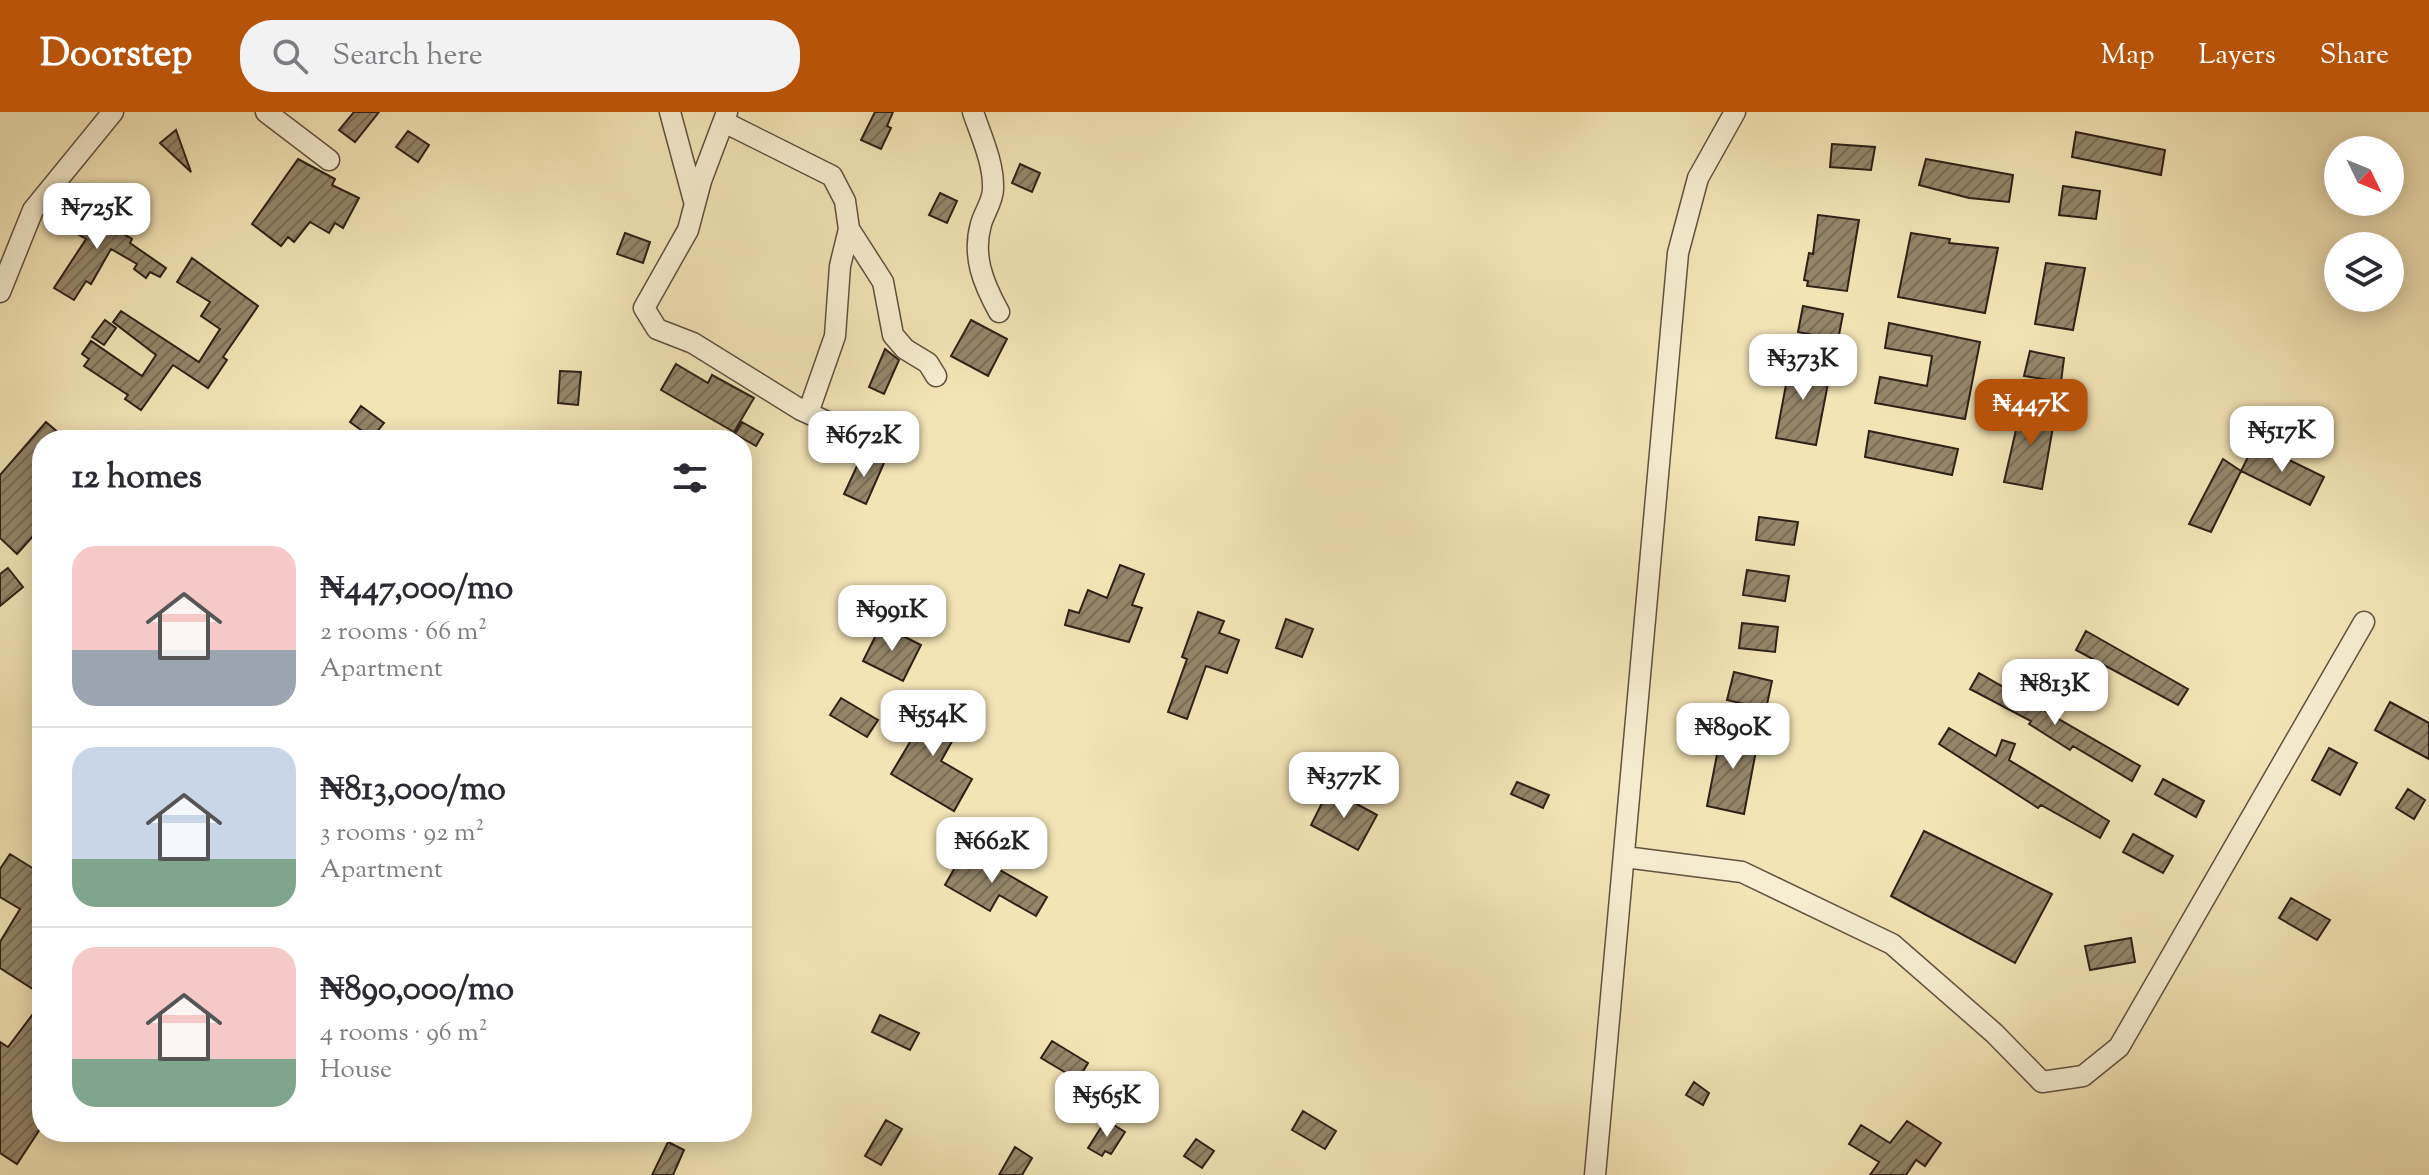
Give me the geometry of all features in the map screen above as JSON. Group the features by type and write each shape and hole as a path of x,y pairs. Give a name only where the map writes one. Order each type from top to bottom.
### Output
{"street":[{"path":"0,292 33,210 113,112"},
{"path":"266,112 329,160"},
{"path":"670,112 695,205"},
{"path":"973,112 990,165 994,192 981,222 976,251 982,276 999,312"},
{"path":"1595,1175 1678,253 1698,178 1735,112"},
{"path":"808,413 835,336 840,266 849,229 845,201 832,176 726,117 688,230 644,308 657,329 693,343 755,385 808,413 885,448"},
{"path":"849,229 883,282 893,335 905,349 928,363 936,376"},
{"path":"1625,857 1742,872 1783,891 1892,944 1994,1033 2042,1082 2083,1076 2119,1047 2364,622"}],"building":[{"path":"354,112 379,112 355,142 339,130"},
{"path":"875,112 893,112 887,126 891,128 881,149 861,140"},
{"path":"176,130 191,172 160,143"},
{"path":"408,131 429,145 418,162 396,147"},
{"path":"2076,132 2165,150 2161,175 2072,157"},
{"path":"1832,144 1875,147 1871,170 1830,167"},
{"path":"298,159 335,179 332,185 359,198 343,228 335,223 329,233 310,222 294,242 288,237 281,246 252,224"},
{"path":"1926,159 2013,175 2009,202 1969,198 1919,185"},
{"path":"1020,164 1040,173 1032,192 1012,183"},
{"path":"2063,186 2100,191 2096,219 2059,215"},
{"path":"940,193 957,201 947,223 929,215"},
{"path":"55,204 82,219 86,213 132,239 130,243 166,268 160,277 150,272 146,278 134,269 137,264 111,249 91,284 86,281 74,300 54,288 86,239 46,216"},
{"path":"1818,215 1859,220 1847,291 1807,286 1808,281 1804,280 1809,253 1813,254"},
{"path":"625,233 650,242 643,263 617,254"},
{"path":"1911,233 1950,239 1949,243 1998,248 1985,313 1898,297"},
{"path":"192,258 258,306 223,357 227,360 208,388 173,365 141,410 125,399 128,395 84,366 89,359 82,354 91,341 142,376 156,355 113,322 121,311 199,362 220,329 201,316 210,302 177,282"},
{"path":"2046,263 2085,268 2073,330 2035,324"},
{"path":"1803,306 1843,314 1838,340 1798,332"},
{"path":"105,320 116,328 104,345 92,337"},
{"path":"971,320 1007,339 988,376 951,356"},
{"path":"1889,323 1980,342 1965,419 1875,403 1880,377 1927,386 1932,356 1885,348"},
{"path":"885,349 899,360 884,394 869,387"},
{"path":"2030,351 2064,358 2061,382 2024,376"},
{"path":"1791,358 1831,368 1816,445 1776,438"},
{"path":"676,364 708,383 712,375 754,398 735,430 731,430 661,390"},
{"path":"560,371 581,372 578,405 558,403"},
{"path":"2022,404 2056,410 2042,489 2004,482"},
{"path":"361,406 384,423 378,430 361,430 350,422"},
{"path":"46,422 55,430 39,430"},
{"path":"742,422 763,434 756,446 752,444 752,430 737,430"},
{"path":"1869,431 1958,449 1952,475 1865,457"},
{"path":"32,438 32,537 17,554 0,538 0,475"},
{"path":"2255,443 2324,477 2310,505 2241,471"},
{"path":"863,453 884,463 866,504 844,494"},
{"path":"2223,459 2241,471 2211,532 2189,524"},
{"path":"1759,517 1798,522 1794,545 1756,540"},
{"path":"1120,565 1144,574 1132,605 1142,608 1129,642 1065,625 1069,610 1079,613 1088,590 1107,598"},
{"path":"8,568 23,587 0,606 0,574"},
{"path":"1747,570 1789,576 1785,601 1743,595"},
{"path":"1198,612 1224,621 1219,633 1239,640 1227,673 1206,666 1187,719 1168,712 1187,659 1182,657"},
{"path":"1286,619 1313,629 1302,657 1276,648"},
{"path":"1742,623 1778,627 1775,652 1739,648"},
{"path":"881,625 921,645 903,681 863,661"},
{"path":"2086,631 2188,689 2178,705 2076,650"},
{"path":"1734,672 1772,681 1766,709 1727,700"},
{"path":"1979,673 2140,766 2132,781 2073,746 2070,750 2029,724 2031,721 1970,689"},
{"path":"841,698 878,720 867,737 830,715"},
{"path":"923,701 964,720 941,761 972,779 954,811 891,774 922,722 914,718"},
{"path":"2390,702 2429,723 2429,759 2375,730"},
{"path":"1949,728 1996,756 2002,740 2015,744 2009,760 2109,821 2100,838 2041,805 2038,808 1939,744"},
{"path":"1722,729 1759,735 1744,814 1707,806"},
{"path":"2329,748 2357,763 2340,795 2312,780"},
{"path":"2163,779 2204,801 2196,817 2155,794"},
{"path":"1517,782 1549,795 1543,808 1511,794"},
{"path":"1329,789 1377,815 1358,850 1311,825"},
{"path":"2408,789 2425,800 2414,819 2396,808"},
{"path":"1924,831 2052,894 2015,963 1891,896"},
{"path":"2133,834 2173,856 2163,873 2123,852"},
{"path":"965,850 1047,897 1036,916 999,895 990,911 945,885"},
{"path":"10,854 32,868 32,989 0,968 0,942 20,909 0,897 0,869"},
{"path":"2291,898 2330,920 2317,940 2279,918"},
{"path":"2131,938 2135,962 2090,970 2085,946"},
{"path":"32,1015 32,1141 17,1164 0,1153 0,1042 8,1047"},
{"path":"880,1015 919,1033 910,1050 872,1032"},
{"path":"1052,1041 1088,1063 1078,1080 1041,1058"},
{"path":"1694,1082 1709,1093 1703,1105 1686,1095"},
{"path":"1303,1111 1336,1131 1325,1149 1292,1130"},
{"path":"886,1120 902,1129 881,1165 865,1156"},
{"path":"1106,1120 1125,1132 1111,1154 1105,1151 1102,1156 1088,1148"},
{"path":"1907,1121 1941,1143 1925,1166 1916,1160 1906,1175 1870,1175 1879,1162 1849,1144 1861,1125 1890,1143"},
{"path":"1196,1139 1214,1151 1202,1168 1184,1156"},
{"path":"668,1142 684,1150 673,1175 652,1175"},
{"path":"1015,1147 1032,1158 1022,1175 999,1175"}]}
